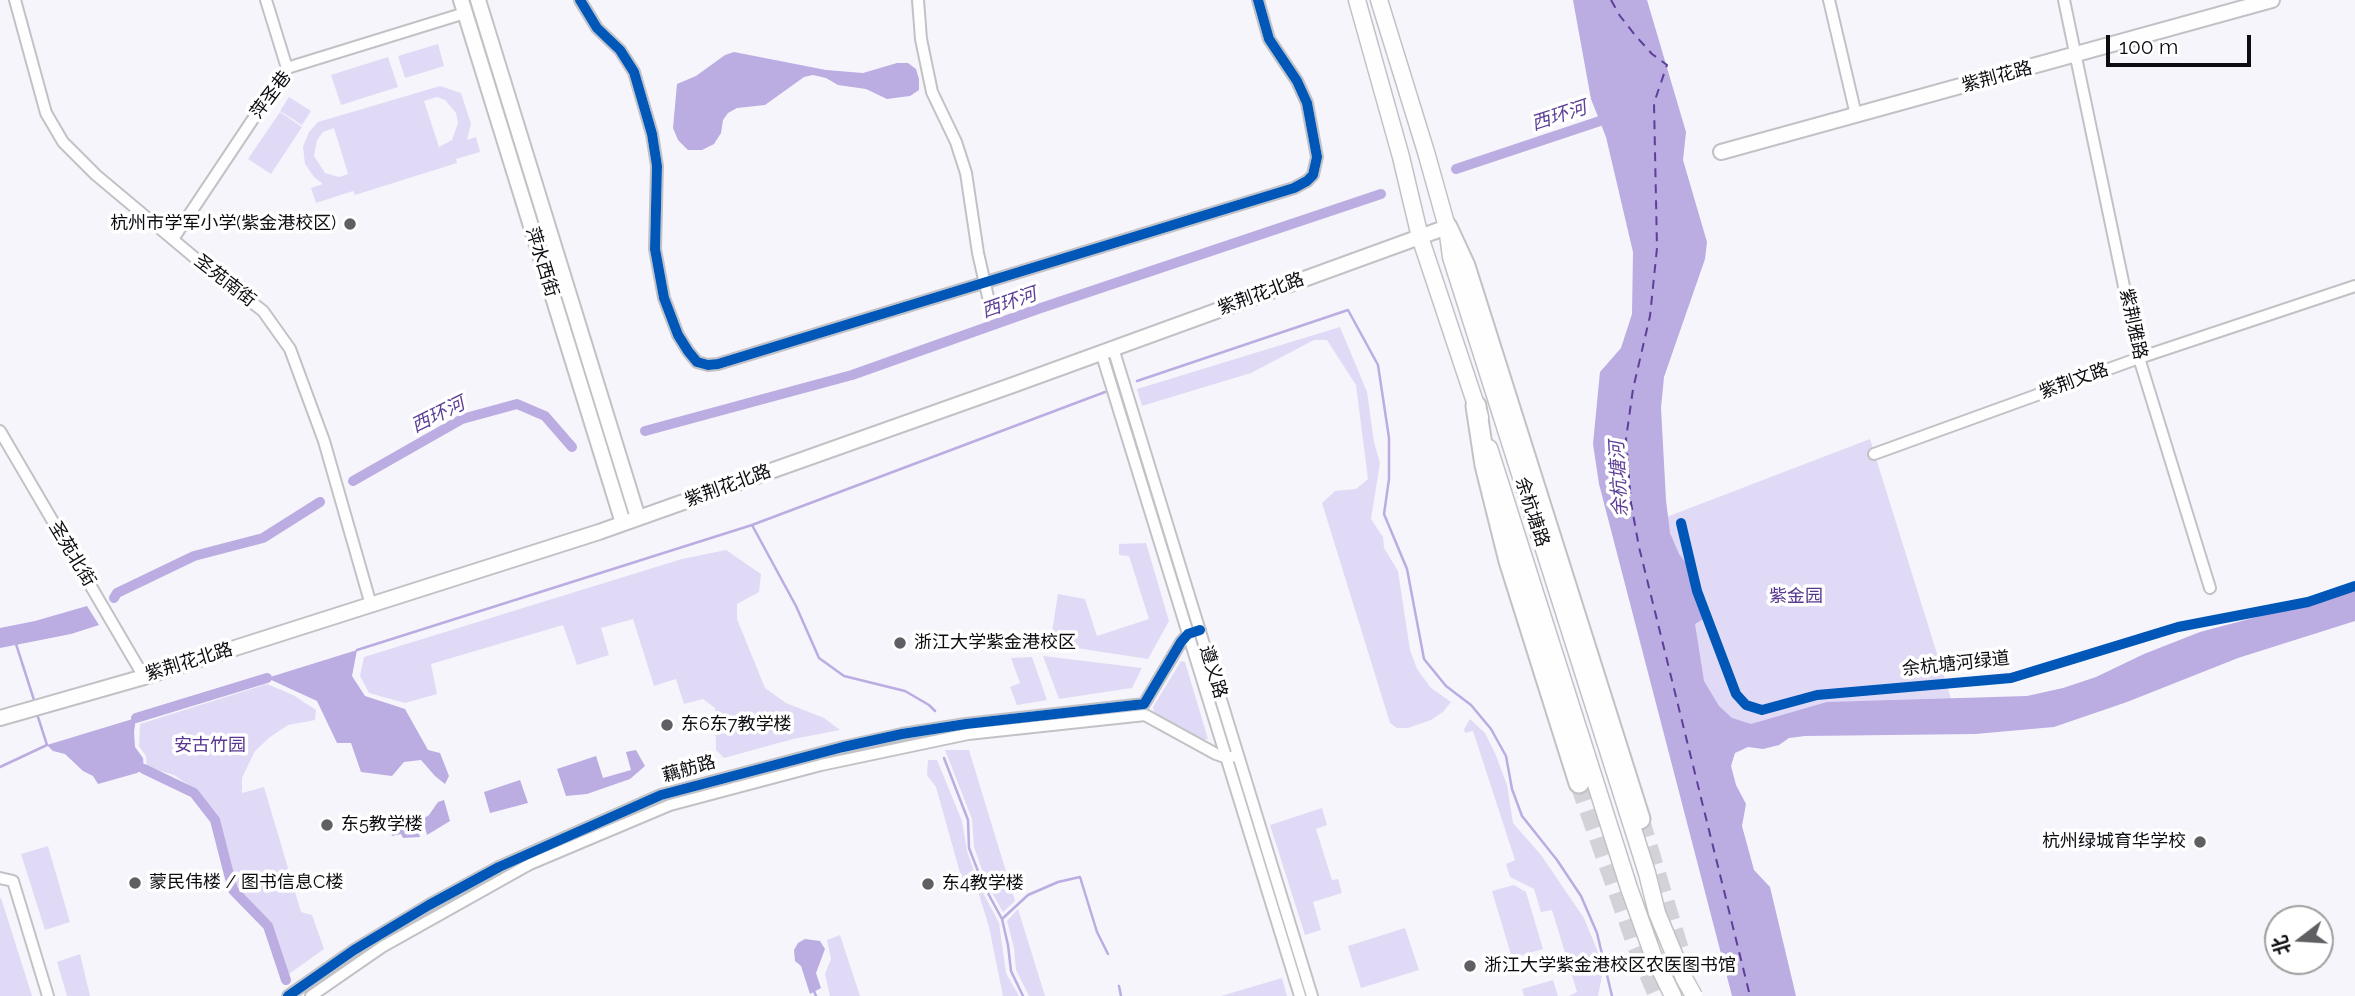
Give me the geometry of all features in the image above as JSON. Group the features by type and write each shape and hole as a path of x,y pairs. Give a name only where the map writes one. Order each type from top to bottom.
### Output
{"highway":[{"path":"1447,227 1465,266 1640,819"},
{"path":"1476,406 1485,465 1509,561 1579,783"}],"main road":[{"name":"萍水西街","path":"478,0 638,518"},
{"name":"余杭塘路","path":"1355,0 1394,131 1420,237 1629,888 1653,955 1673,996"},
{"name":"余杭塘路","path":"1380,0 1447,227 1451,257 1647,873 1657,913 1694,996"},
{"name":"紫荆花路","path":"1721,152 2272,0"},
{"name":"萍水西街","path":"463,6 623,523"},
{"name":"紫荆花北路","path":"0,718 144,677 371,606 638,518 1447,227"}],"street":[{"name":"圣苑南街","path":"15,0 46,113 63,142 96,175 263,311 290,349 324,442 371,606"},
{"path":"266,0 287,68"},
{"path":"580,0 597,28 620,50 634,72 652,134 657,166 655,250 664,298 678,334 697,362 708,365 1294,188 1307,181 1313,175 1317,157 1307,103 1297,81 1269,39 1258,0"},
{"path":"918,0 921,39 932,92 956,142 966,173 978,253 988,297"},
{"path":"1829,0 1856,115"},
{"name":"紫荆雅路","path":"2064,0 2139,358 2210,588"},
{"name":"萍圣巷","path":"173,239 287,68 463,6"},
{"name":"紫荆文路","path":"1874,453 2139,358 2355,285"},
{"name":"遵义路","path":"1107,350 1200,630 1300,996"},
{"name":"遵义路","path":"1107,350 1188,634 1233,757 1312,996"},
{"name":"圣苑北街","path":"0,431 144,677"},
{"path":"1200,630 1188,634 1181,642 1144,709 1197,744 1233,757"},
{"name":"藕舫路","path":"288,996 354,950 499,867 661,795 902,734 966,724 1144,709"},
{"name":"藕舫路","path":"312,996 382,947 530,864 670,805 832,762 936,740 1144,709"},
{"path":"0,878 13,881 48,996"}],"green space":[{"path":"438,44 444,66 405,78 398,56"},
{"path":"388,57 398,87 341,105 331,75"},
{"path":"440,86 461,93 471,124 467,140 476,137 480,152 456,159 457,163 355,195 353,191 316,203 311,188 323,184 305,164 303,147 309,132 318,122","holes":["437,97 445,100 456,113 458,123 452,140 439,147 424,101","334,128 348,174 339,177 325,173 314,156 317,140 323,132"]},
{"path":"289,97 311,111 302,125 280,111"},
{"path":"280,112 302,127 271,174 248,159"},
{"path":"1340,327 1367,392 1374,442 1380,463 1371,519 1383,537 1384,548 1398,571 1410,650 1417,669 1431,688 1451,702 1431,720 1408,728 1397,728 1390,723 1322,503 1335,491 1356,489 1368,479 1356,385 1327,340 1314,340 1251,373 1142,406 1137,389"},
{"name":"紫金园","path":"1870,439 1953,705 1747,729 1704,719 1656,521"},
{"path":"1146,543 1169,621 1148,659 1050,644 1058,594 1085,599 1097,636 1149,619 1129,556 1119,555 1119,544"},
{"path":"726,550 761,574 759,592 737,604 737,619 765,688 786,703 824,718 840,730 793,739 724,758 716,750 715,708 703,699 684,704 676,679 654,686 633,619 601,628 609,655 577,665 563,625 431,664 437,694 405,703 369,693 360,676 364,657 682,559"},
{"path":"1043,656 1142,668 1132,688 1059,699"},
{"path":"1032,657 1047,700 1017,705 1010,687 1020,683 1011,658"},
{"path":"1181,661 1185,662 1208,739 1202,740 1154,712 1153,707"},
{"name":"安古竹园","path":"267,684 293,695 316,710 315,720 288,725 270,737 255,751 242,778 242,793 264,787 301,912 312,915 324,949 289,974 272,923 236,888 218,818 196,790 174,775 147,767 146,756 139,746 140,724"},
{"path":"1470,719 1485,733 1495,753 1507,785 1513,823 1541,855 1584,918 1602,962 1598,996 1569,996 1577,992 1552,910 1541,912 1534,889 1510,877 1506,864 1515,860 1473,731 1465,733 1464,729"},
{"path":"945,750 969,750 1015,901 1003,912 987,884 974,847 972,819"},
{"path":"928,760 937,760 962,821 967,851 979,885 999,923 1006,973 1019,996 1003,996 989,927 977,888 964,887 936,787 927,775"},
{"path":"1322,808 1327,825 1316,829 1332,880 1338,879 1342,893 1313,902 1321,930 1305,935 1270,825"},
{"path":"48,846 70,922 45,930 21,854"},
{"path":"1514,885 1526,892 1543,949 1512,958 1492,891"},
{"path":"1,898 32,996 0,996"},
{"path":"1018,909 1045,996 1029,996 1016,970 1007,921"},
{"path":"1405,928 1419,970 1361,988 1348,946"},
{"path":"840,935 860,996 830,996 825,974 831,959 827,940"},
{"path":"80,954 90,996 67,996 57,962"},
{"path":"1282,978 1287,996 1221,996"},
{"path":"1553,980 1558,996 1524,996 1522,989"}],"water":[{"name":"余杭塘河","path":"1573,0 1647,0 1686,132 1683,160 1707,242 1705,259 1664,377 1661,408 1666,500 1670,533 1679,554 1689,567 1705,618 1695,624 1704,681 1719,706 1732,718 1751,724 1827,702 2027,696 2096,677 2200,632 2355,591 2355,621 2238,658 2127,702 2054,727 1975,734 1805,736 1789,738 1779,745 1763,749 1748,747 1735,753 1731,766 1736,785 1746,804 1742,826 1754,870 1770,887 1796,996 1732,996 1599,484 1593,444 1600,372 1621,348 1632,314 1633,252 1606,137 1591,99"},
{"path":"734,52 826,70 863,73 897,63 908,63 916,69 919,90 910,96 887,99 866,89 838,85 826,78 813,75 804,77 765,105 737,108 728,113 714,144 702,150 688,150 678,140 673,128 677,84 696,76 725,55"},
{"path":"87,606 99,625 71,634 0,648 0,628"},
{"path":"357,650 352,676 365,696 405,709 428,750 440,753 449,776 445,784 421,760 404,762 392,776 361,772 351,743 337,743 317,701 267,678"},
{"path":"136,718 135,747 143,758 144,769 137,773 98,784 93,776 83,771 65,754 53,751 47,745"},
{"path":"636,750 645,766 630,779 587,794 566,796 557,769 596,756 603,778 631,770 626,752"},
{"path":"520,780 528,803 490,813 484,792"},
{"path":"444,800 450,821 427,835 423,819 438,802"},
{"path":"396,814 415,820 420,837 403,838 401,834 392,836 386,818"},
{"path":"805,939 820,941 825,949 816,973 821,988 810,994 801,966 795,961 794,950 798,943"}],"waterway":[{"name":"西环河","path":"1456,169 1612,117"},
{"name":"西环河","path":"645,431 852,375 1038,309 1381,194"},
{"path":"1137,381 1348,310 1378,365 1389,438 1389,479 1384,514 1407,569 1424,659 1446,686 1471,705 1491,729 1506,756 1512,789 1522,816 1581,896 1597,933 1612,996"},
{"path":"357,650 752,525 1105,392"},
{"name":"西环河","path":"353,481 462,419 517,404 545,416 572,447"},
{"name":"西环河","path":"114,598 117,593 194,556 263,538 320,502"},
{"path":"752,525 796,606 819,658 844,676 905,691 935,711"},
{"path":"16,644 34,700"},
{"path":"136,718 267,678"},
{"path":"0,767 47,745 38,717"},
{"path":"944,758 968,820 969,848 983,884 1002,919 1011,971 1023,996"},
{"path":"144,769 194,793 215,820 233,890 268,926 286,980"},
{"path":"1002,919 1028,895 1058,882 1080,877 1097,932 1108,954"},
{"path":"1119,986 1121,996"},
{"path":"814,991 816,996"}],"ferry route":[{"path":"1611,0 1635,35 1652,54 1667,65 1654,103 1657,248 1650,316 1633,389 1626,439 1631,503 1639,547 1750,996"}],"tunnel":[{"path":"1579,783 1637,947 1658,996"},
{"path":"1640,819 1682,958"}],"cycle path":[{"path":"580,0 597,28 620,50 634,72 652,134 657,166 655,249 664,298 678,335 688,351 697,362 708,365 1294,188 1307,181 1313,175 1317,157 1307,103 1297,81 1269,39 1258,0"},
{"name":"余杭塘河绿道","path":"1681,523 1697,591 1736,694 1746,705 1762,710 1817,695 2011,678 2178,627 2308,602 2355,586"},
{"path":"288,996 354,950 499,867 661,795 902,734 1144,704 1181,642 1188,634 1200,630"}],"place":[{"name":"杭州市学军小学(紫金港校区)","path":"350,224"},
{"name":"浙江大学紫金港校区","path":"900,643"},
{"name":"东6东7教学楼","path":"667,725"},
{"name":"东5教学楼","path":"327,825"},
{"name":"杭州绿城育华学校","path":"2200,842"},
{"name":"蒙民伟楼 / 图书信息C楼","path":"135,883"},
{"name":"东4教学楼","path":"928,884"},
{"name":"浙江大学紫金港校区农医图书馆","path":"1470,966"}]}
